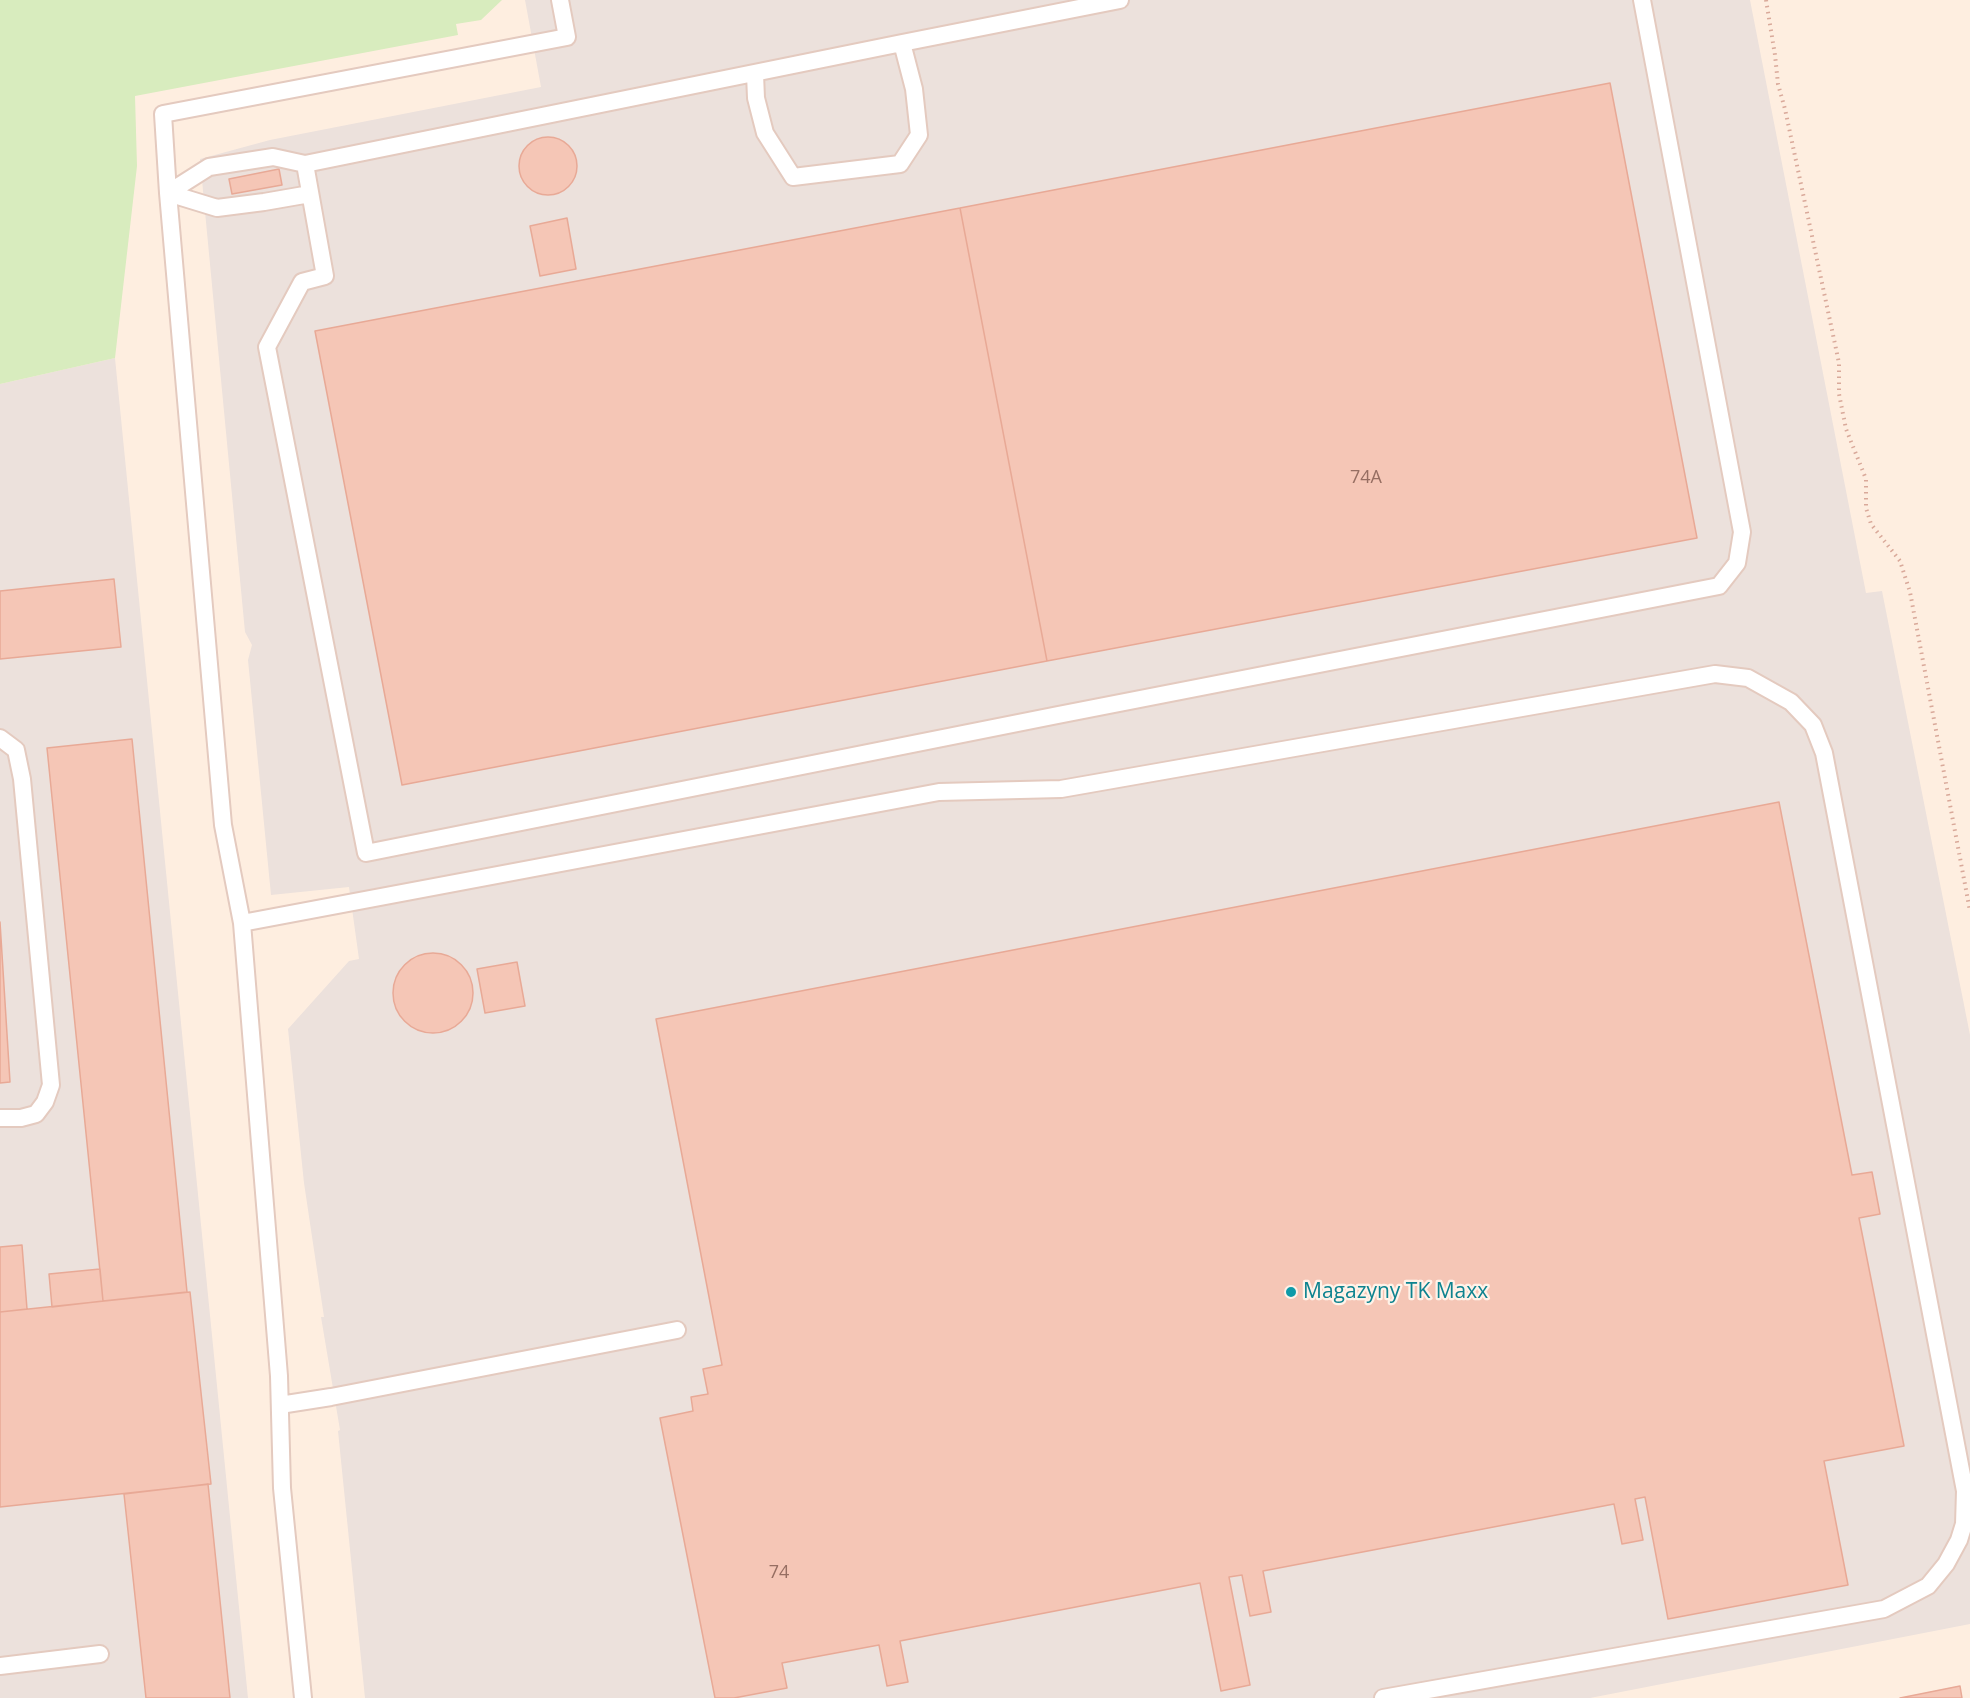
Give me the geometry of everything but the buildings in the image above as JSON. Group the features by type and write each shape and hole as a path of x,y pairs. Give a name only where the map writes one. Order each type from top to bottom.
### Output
{"lane":[{"path":"303,1698 282,1488 280,1405 242,923 223,825 163,114 567,37 561,0"},
{"path":"168,193 209,167 273,157 305,164 1120,0"},
{"path":"305,164 325,276 302,282 267,347 366,853 1719,586 1737,563 1742,532 1642,0"},
{"path":"755,74 756,98 765,133 793,177 900,164 919,135 914,89 902,43"},
{"path":"168,193 217,208 310,194"},
{"path":"242,923 939,792 1061,789 1715,674 1748,678 1791,702 1813,725 1824,753 1965,1491 1964,1524 1959,1540 1946,1564 1928,1586 1884,1609 1383,1698"},
{"path":"0,738 16,750 22,779 51,1085 45,1102 36,1114 21,1118 0,1118"},
{"path":"280,1405 677,1330"},
{"path":"0,1666 100,1654"}],"path":[{"path":"1766,0 1776,56 1778,84 1839,363 1839,394 1846,429 1866,479 1866,508 1871,525 1900,561 1910,592 1970,911"}],"shaded area":[{"path":"525,0 1750,0 1866,593 1882,591 1970,1035 1970,1624 1590,1698 365,1698 338,1431 340,1430 321,1317 324,1317 304,1183 288,1029 349,961 359,959 349,887 271,895 248,660 252,645 245,632 200,159 270,140 541,87"},
{"path":"115,358 248,1698 0,1698 0,384"}],"green space":[{"path":"0,0 502,0 481,20 456,24 458,35 135,96 137,166 115,358 0,384"}],"place":[{"name":"Magazyny TK Maxx","path":"1291,1292"}]}
